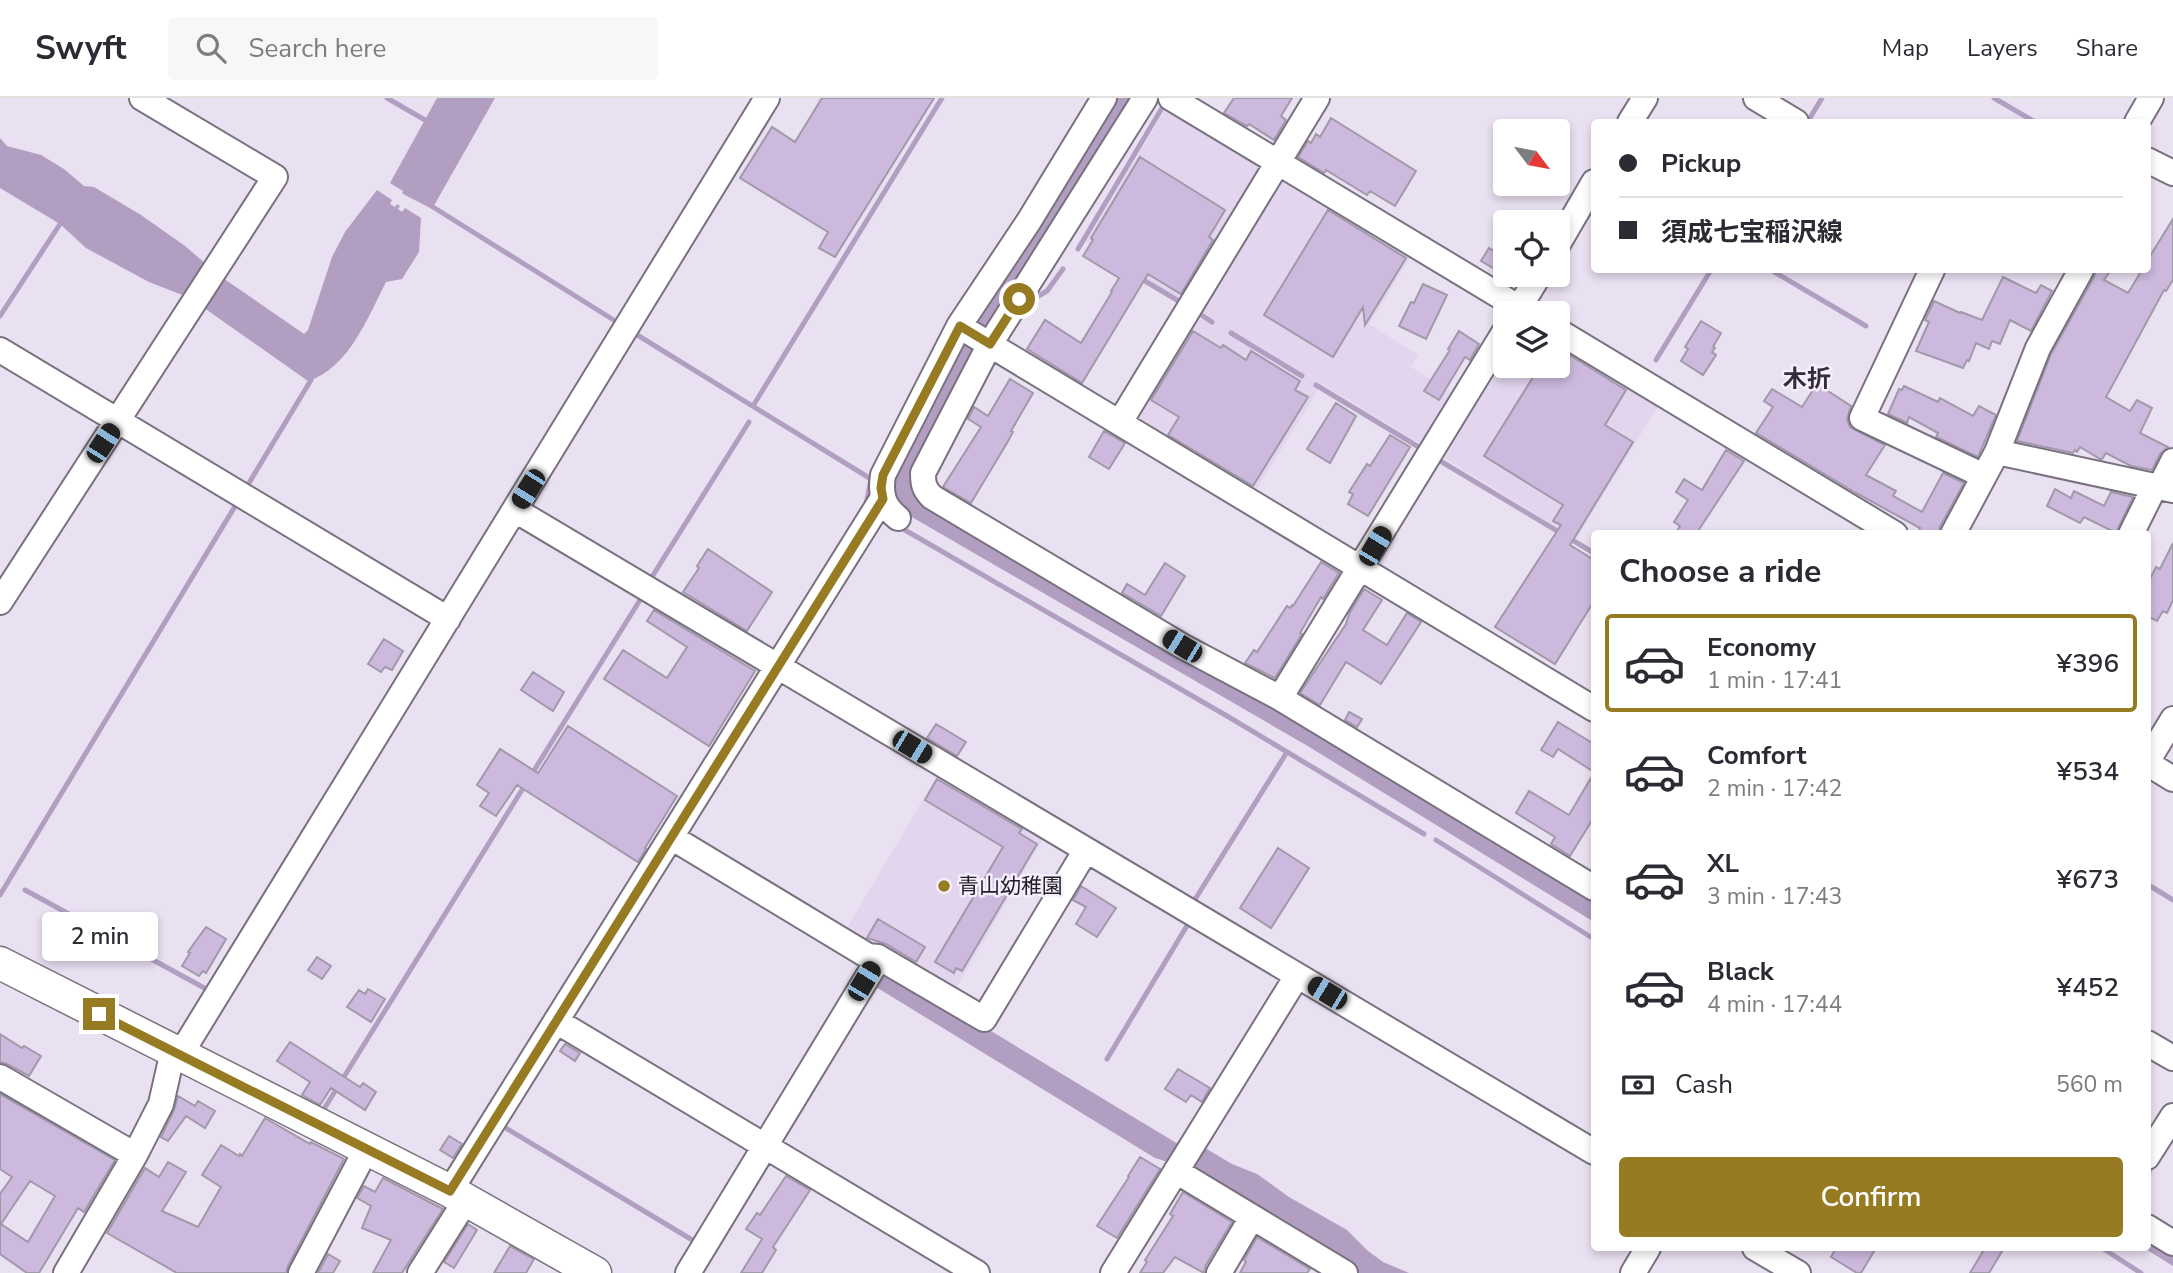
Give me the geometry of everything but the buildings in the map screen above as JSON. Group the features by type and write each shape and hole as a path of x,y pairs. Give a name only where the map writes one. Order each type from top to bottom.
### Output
{"main road":[{"path":"0,963 458,1195 583,1270"}],"street":[{"path":"0,602 275,177 142,98"},
{"path":"66,1273 135,1155 160,1104 177,1053 448,619 767,98"},
{"path":"420,1273 458,1195 556,1021 777,666 890,509 881,488 883,475 962,327 1104,98"},
{"path":"1145,98 988,343 923,473 926,491 1182,646 1280,698 1591,886"},
{"path":"1171,98 1503,301"},
{"path":"1120,422 1318,98"},
{"path":"1632,119 1645,98"},
{"path":"1756,98 1791,119"},
{"path":"2139,119 2151,98"},
{"path":"2151,162 2173,173"},
{"path":"1570,223 1591,187"},
{"path":"1930,273 1862,418 1984,476"},
{"path":"1956,530 1997,452 2038,348 2079,273"},
{"path":"962,327 1591,707"},
{"path":"1570,338 1888,530"},
{"path":"0,350 448,619"},
{"path":"1280,698 1493,351"},
{"path":"1997,452 2163,488"},
{"path":"2134,530 2163,488 2173,461"},
{"path":"514,510 1591,1150"},
{"path":"2151,756 2173,719"},
{"path":"2151,765 2173,779"},
{"path":"671,837 868,956 879,958 984,1019 1086,850"},
{"path":"688,1273 879,958"},
{"path":"1113,1273 1297,976"},
{"path":"556,1021 977,1273"},
{"path":"2151,1045 2173,1058"},
{"path":"0,1077 135,1155"},
{"path":"2151,1151 2173,1115"},
{"path":"301,1273 367,1148"},
{"path":"1176,1171 1332,1270"},
{"path":"1219,1273 1252,1217"},
{"path":"2151,1229 2173,1243"},
{"path":"1633,1273 1646,1251"},
{"path":"1760,1251 1798,1273"}],"shaded area":[{"path":"437,98 495,98 432,209 405,195 390,183"},
{"path":"1113,98 1137,98 914,477 1276,706 1591,897 1591,920 1306,745 910,516 896,503 890,476 959,339"},
{"path":"1167,107 1269,170 1187,303 1086,242"},
{"path":"0,138 7,146 41,155 84,186 94,187 141,215 185,246 220,276 304,334 308,330 332,257 345,232 377,190 392,200 390,204 400,206 398,209 402,212 405,208 421,218 419,252 402,279 386,282 356,340 346,353 335,365 308,381 190,298 149,282 86,248 60,224 0,188"},
{"path":"1281,177 1412,255 1369,324 1418,355 1411,367 1453,393 1421,444 1322,384 1251,498 1128,424"},
{"path":"1570,348 1660,403 1576,539 1444,458 1493,378 1570,378"},
{"name":"青山幼稚園","path":"938,774 1044,837 952,995 843,935"},
{"path":"885,967 1183,1147 1168,1162 1155,1158 876,987 875,984"},
{"path":"1200,1145 1232,1164 1257,1174 1289,1197 1347,1230 1383,1262 1409,1273 1355,1273 1189,1166"},
{"path":"2151,1236 2173,1250 2173,1266 2149,1251 2151,1251"}],"waterway":[{"path":"387,98 425,120"},
{"path":"753,406 942,98"},
{"path":"1810,118 1822,98"},
{"path":"1994,98 2030,119"},
{"path":"1078,249 1162,108"},
{"path":"433,207 620,324"},
{"path":"0,316 60,224"},
{"path":"1030,301 1047,291 1063,269"},
{"path":"1656,360 1709,273"},
{"path":"1776,273 1866,326"},
{"path":"1140,278 1182,303"},
{"path":"1194,310 1212,322"},
{"path":"634,333 871,479 866,505"},
{"path":"1231,333 1302,376"},
{"path":"246,488 311,376"},
{"path":"1316,385 1417,446"},
{"path":"650,580 749,422"},
{"path":"1442,462 1591,551"},
{"path":"0,895 237,503"},
{"path":"898,526 1227,716 1424,834"},
{"path":"530,777 640,600"},
{"path":"1194,901 1287,752"},
{"path":"324,1109 525,785"},
{"path":"1436,840 1591,937"},
{"path":"2151,886 2173,900"},
{"path":"25,890 208,990"},
{"path":"1107,1059 1188,924"},
{"path":"499,1124 694,1241"},
{"path":"2151,1168 2155,1162"},
{"path":"2107,1251 2141,1273"}],"place":[{"name":"青山幼稚園","path":"944,886"}],"district":[{"name":"木折","path":"1807,379"}],"route":[{"path":"99,1014 450,1191 883,499 883,475 960,326 990,344 1019,299"}]}
